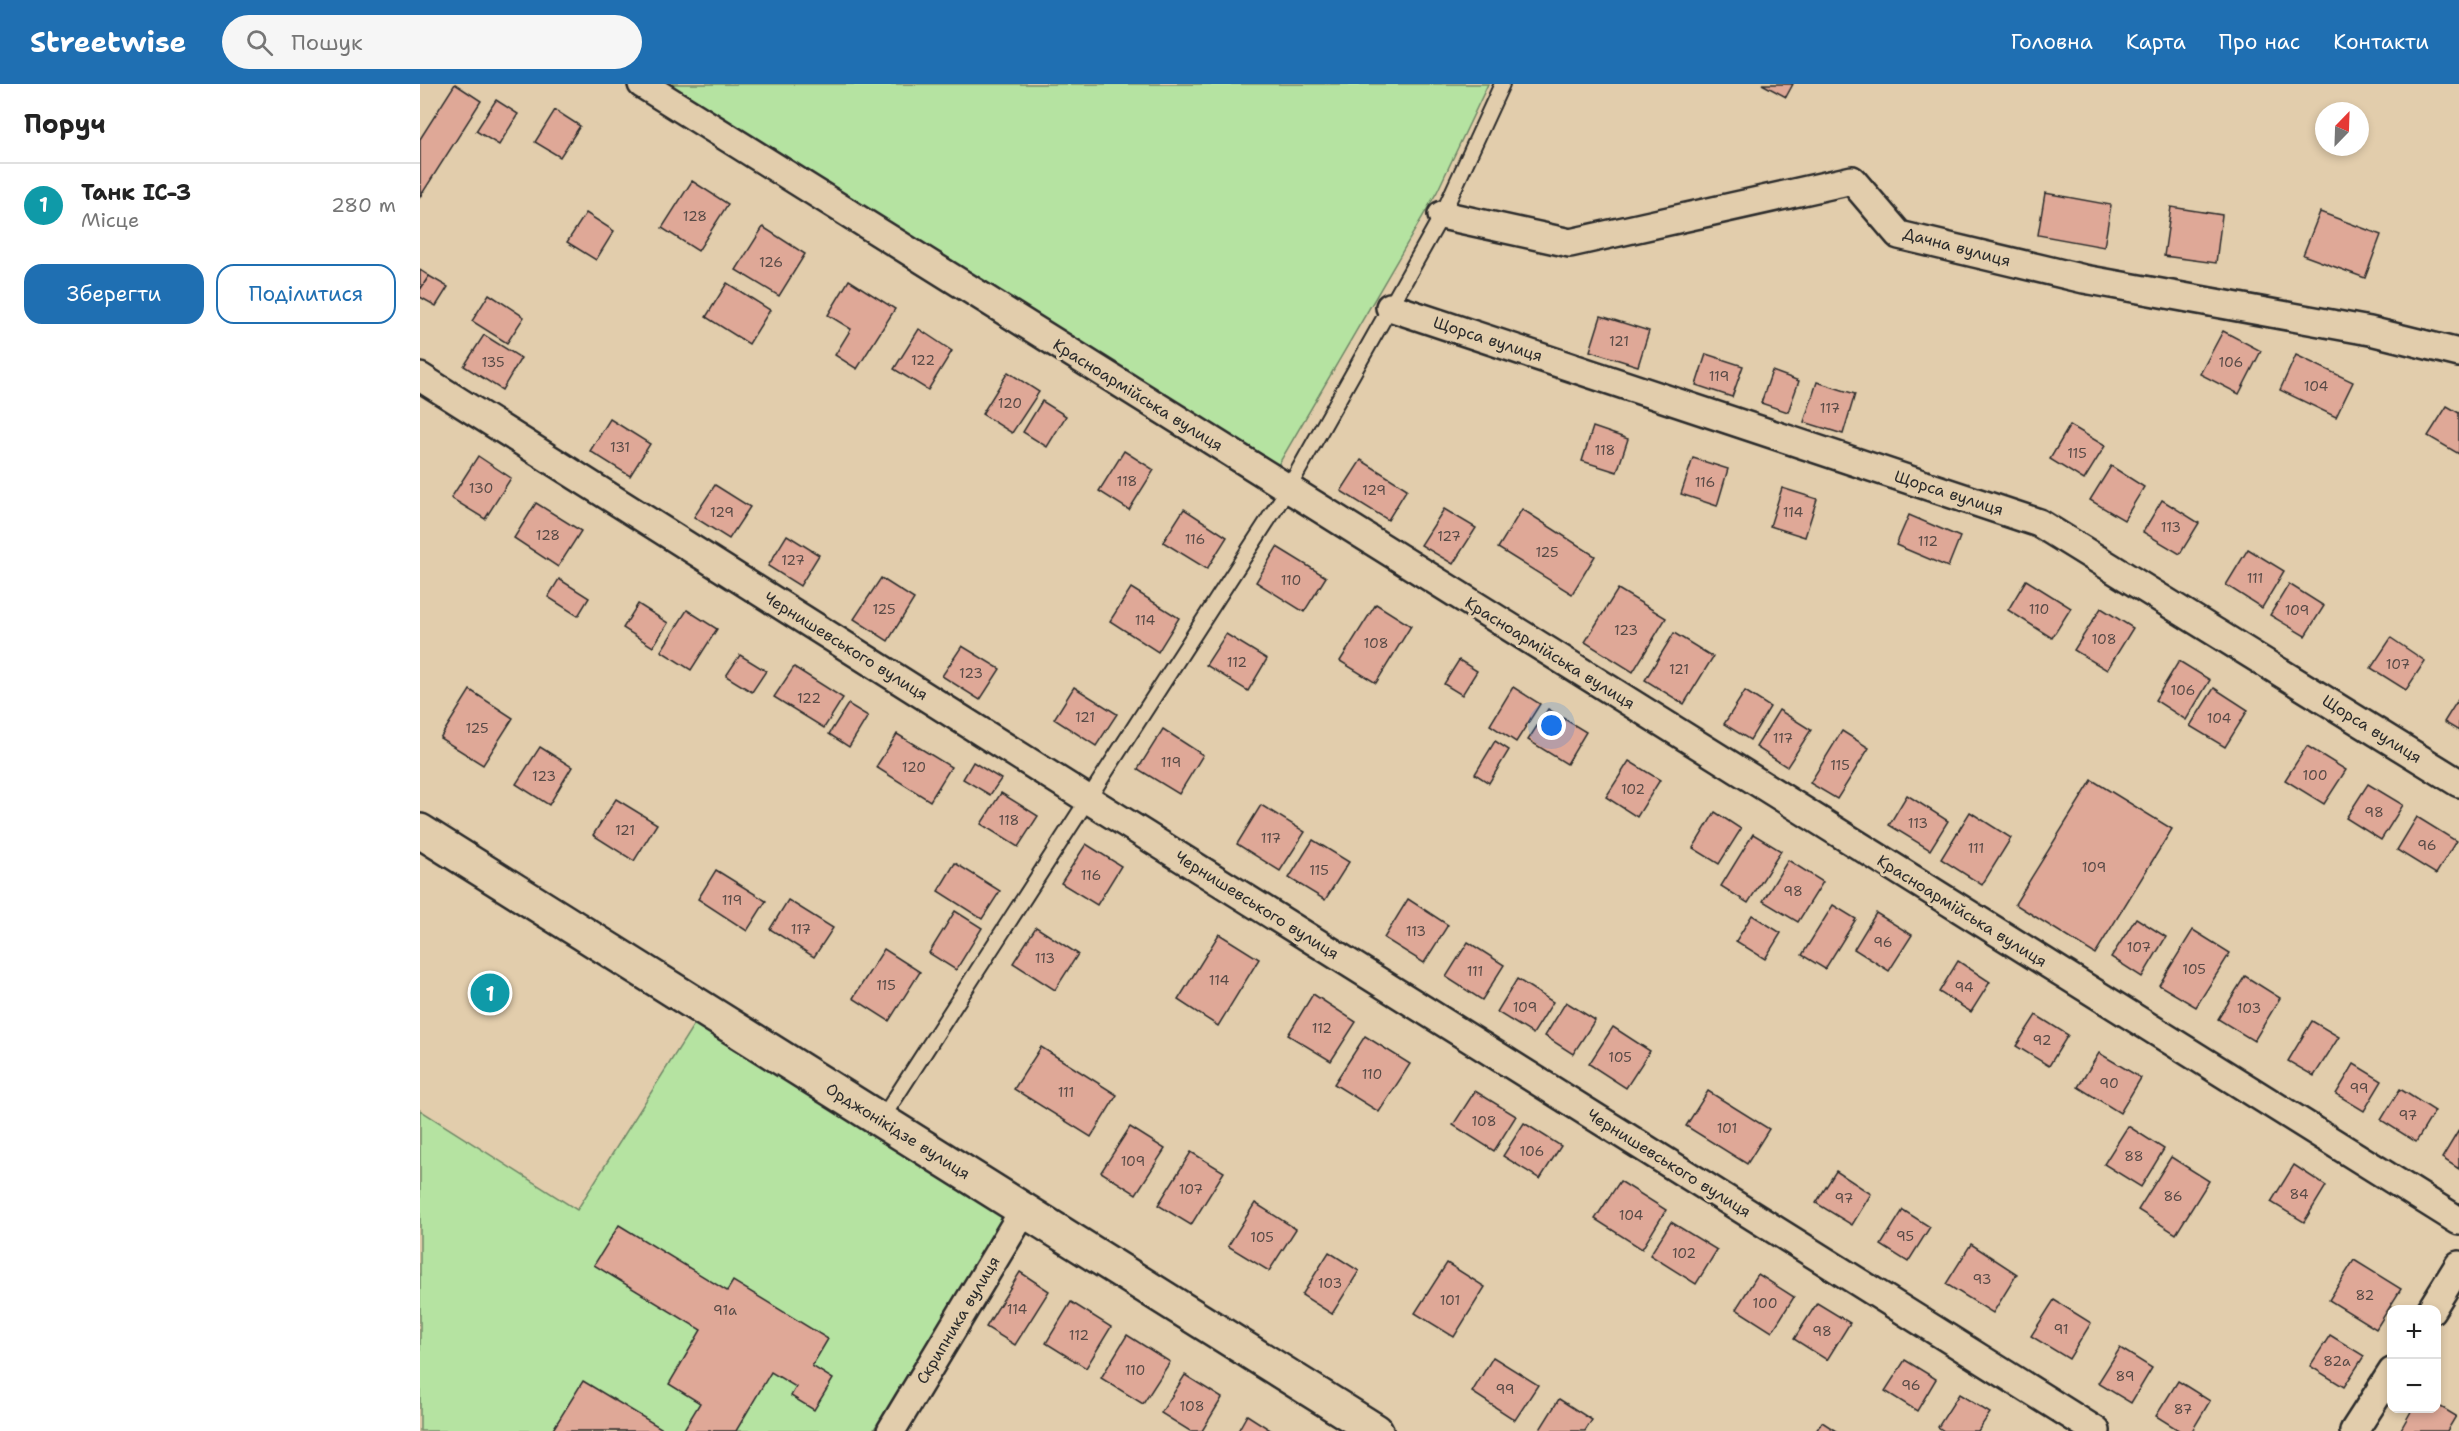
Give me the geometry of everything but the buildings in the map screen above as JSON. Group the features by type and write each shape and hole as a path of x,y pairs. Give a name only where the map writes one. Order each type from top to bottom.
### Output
{"main road":[{"name":"Орджонікідзе вулиця","path":"420,831 1376,1431"}],"street":[{"name":"Красноармійська вулиця","path":"642,84 2459,1221"},
{"name":"Дачна вулиця","path":"1442,215 1570,243 1852,180 1899,235 2084,279 2370,331 2459,353"},
{"name":"Щорса вулиця","path":"1390,307 2038,523 2459,783"},
{"name":"Чернишевського вулиця","path":"420,377 1086,798 2096,1431"},
{"name":"Скрипника вулиця","path":"891,1431 1024,1210"},
{"path":"2434,1305 2459,1265"},
{"path":"2354,1431 2387,1378"}],"lane":[{"path":"881,1120 1086,798 1288,489 1442,215 1502,84"}],"green space":[{"path":"660,84 1488,84 1437,192 1277,467"},
{"path":"696,1021 1005,1214 873,1431 420,1431 420,1110 577,1210"}],"place":[{"name":"Танк ІС-3","path":"490,993"}]}
